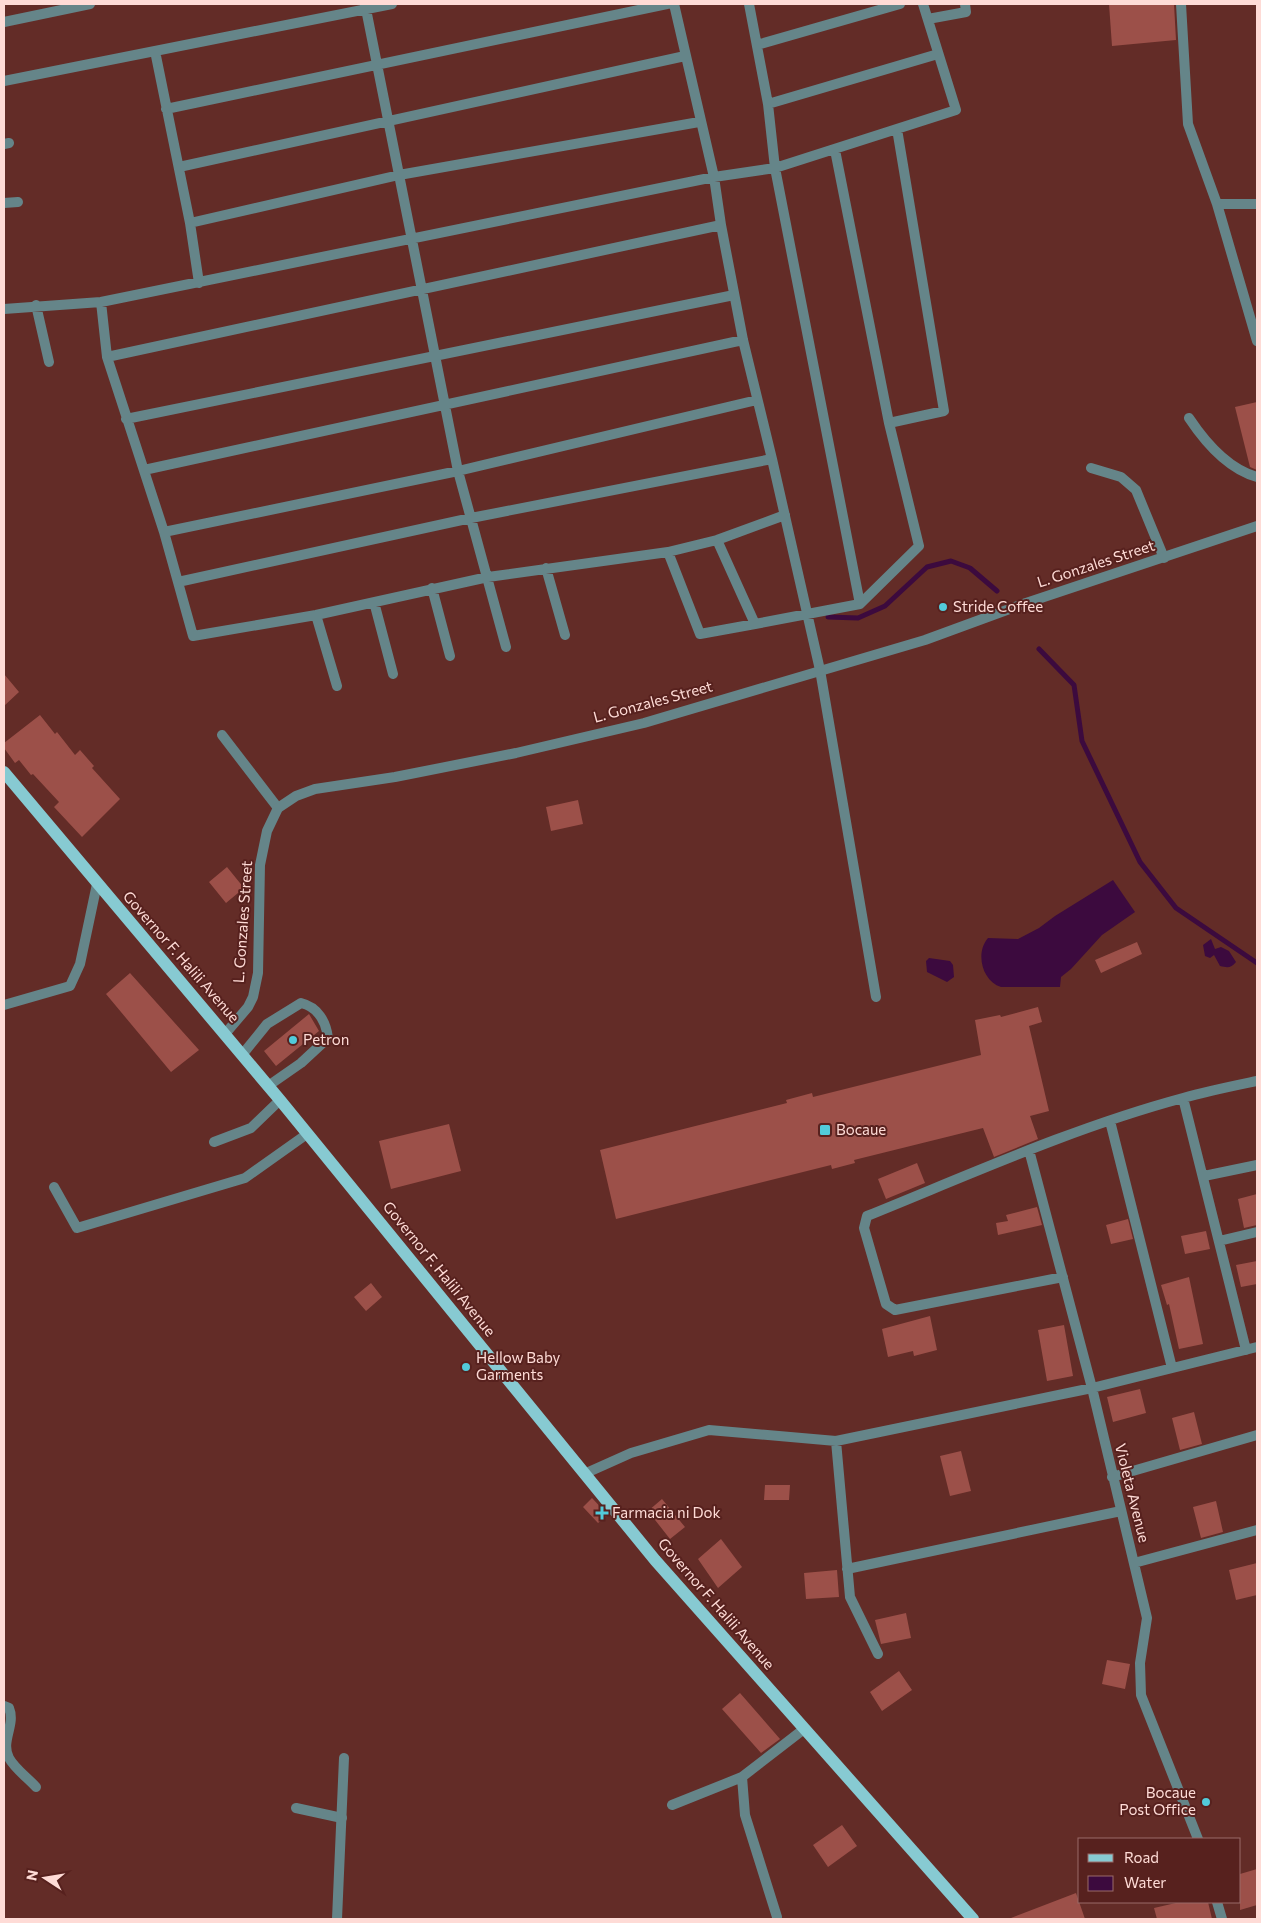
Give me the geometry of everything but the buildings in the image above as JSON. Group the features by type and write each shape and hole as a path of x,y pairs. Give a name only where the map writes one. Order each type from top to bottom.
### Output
{"main road":[{"name":"Governor F. Halili Avenue","path":"4,772 280,1100 655,1560 973,1919"}],"street":[{"path":"4,22 90,4"},
{"path":"4,81 366,6 392,4"},
{"path":"166,109 667,4"},
{"path":"674,4 714,177 721,225 743,340 820,670 876,997"},
{"path":"749,4 768,104 775,168 860,604"},
{"path":"757,45 900,4"},
{"path":"4,309 36,305 101,302 199,284 714,177 775,168 956,110 923,4"},
{"path":"928,19 966,12 965,4"},
{"path":"1181,4 1188,124 1217,204 1257,341"},
{"path":"366,6 458,471 506,647"},
{"path":"155,51 190,223 199,284"},
{"path":"768,104 938,54"},
{"path":"179,168 685,56"},
{"path":"190,223 399,175 700,122"},
{"path":"888,423 944,411 897,129"},
{"path":"668,552 700,634 860,604 919,546 888,423 835,150"},
{"path":"4,203 18,202"},
{"path":"1217,204 1257,204"},
{"path":"106,357 721,225"},
{"path":"126,419 734,295"},
{"path":"101,302 106,357 164,532 193,636 316,615 488,577 668,552 717,540 785,515"},
{"path":"36,305 49,362"},
{"path":"144,470 743,340"},
{"path":"164,532 458,471 757,400"},
{"path":"1189,418 1214,450 1245,474 1257,477"},
{"path":"178,582 471,518 772,459"},
{"path":"1091,468 1121,477 1136,490 1164,558"},
{"name":"L. Gonzales Street","path":"225,1034 248,1007 253,997 258,974 260,865 267,831 278,808 296,796 315,789 395,777 644,723 925,640 1026,603 1257,526"},
{"path":"717,540 755,624"},
{"path":"546,568 565,635"},
{"path":"432,588 450,656"},
{"path":"374,602 394,674"},
{"path":"316,615 337,686"},
{"path":"222,735 278,808"},
{"path":"4,1005 70,986 80,964 97,884"},
{"path":"242,1055 267,1024 301,1003 311,1005 326,1025 328,1038 301,1063 268,1086"},
{"path":"1063,1277 895,1310 886,1304 864,1228 868,1216 1029,1150 1110,1121 1183,1098 1257,1081"},
{"path":"1183,1098 1246,1350"},
{"path":"214,1142 251,1128 280,1100"},
{"path":"1110,1121 1172,1368"},
{"path":"54,1187 78,1228 245,1178 307,1134"},
{"name":"Violeta Avenue","path":"1029,1150 1092,1388 1147,1618 1140,1663 1141,1695 1198,1838"},
{"path":"1204,1176 1257,1165"},
{"path":"1219,1241 1257,1232"},
{"path":"584,1474 631,1453 709,1430 836,1441 1092,1388 1257,1347"},
{"path":"1112,1477 1257,1435"},
{"path":"836,1441 850,1597 878,1654"},
{"path":"847,1569 1121,1511"},
{"path":"1134,1563 1257,1530"},
{"path":"4,1706 9,1708 12,1716 5,1745 9,1758 36,1787"},
{"path":"672,1805 742,1777 804,1729"},
{"path":"337,1919 344,1758"},
{"path":"742,1777 745,1815 777,1917"},
{"path":"296,1808 342,1818"},
{"path":"1217,1903 1222,1919"}],"water":[{"path":"1113,880 1135,912 1102,935 1071,969 1061,977 1060,987 1001,987 989,979 982,966 981,959 984,944 988,938 1018,939 1039,928"},
{"path":"1211,939 1215,949 1221,947 1229,951 1236,962 1234,964 1229,967 1220,966 1214,955 1210,958 1205,956 1203,945"},
{"path":"929,958 950,961 953,965 954,977 947,982 927,972 926,961"}],"waterway":[{"path":"828,617 858,618 885,606 927,567 951,561 970,568 997,591"},
{"path":"1039,649 1074,685 1082,741 1140,862 1176,908 1257,963"}],"place":[{"name":"Stride Coffee","path":"943,607"},
{"name":"Petron","path":"293,1040"},
{"name":"Bocaue","path":"825,1130"},
{"name":"Hellow Baby Garments","path":"466,1367"},
{"name":"Farmacia ni Dok","path":"602,1513"},
{"name":"Bocaue Post Office","path":"1206,1802"}]}
